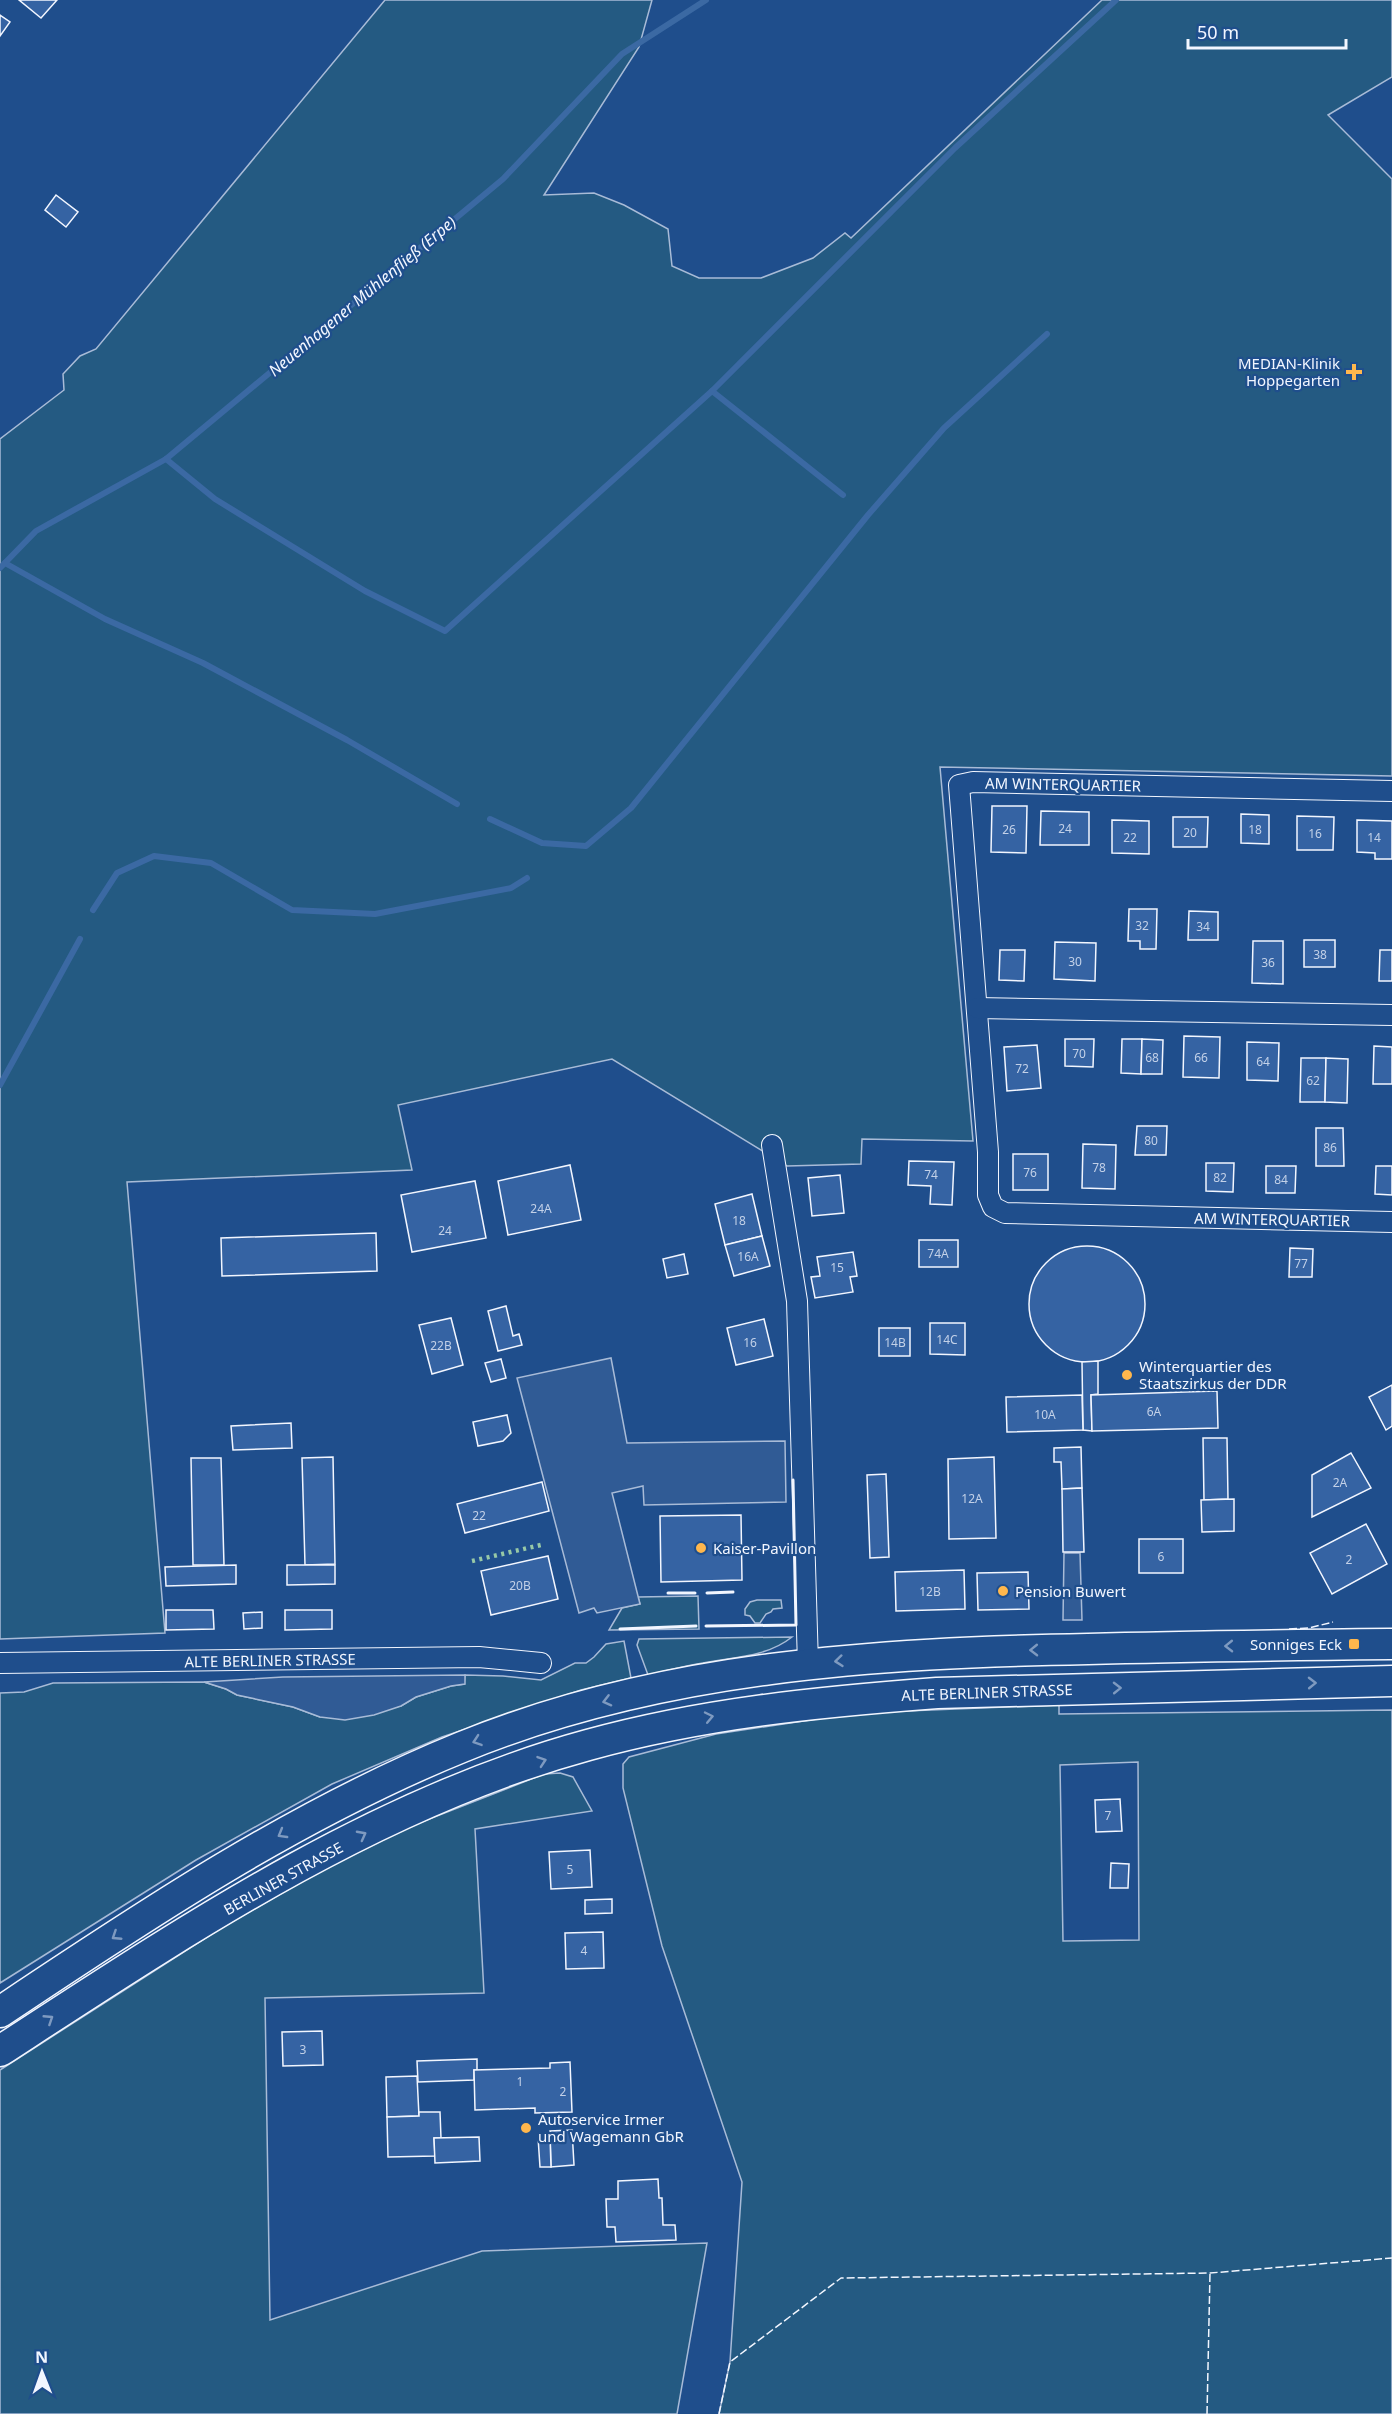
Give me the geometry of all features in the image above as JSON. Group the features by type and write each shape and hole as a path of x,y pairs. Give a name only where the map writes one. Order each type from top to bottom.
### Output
{"main road":[{"path":"0,2012 196,1883 292,1828 397,1775 465,1745 572,1709 721,1676 883,1657 1009,1650 1392,1644"},
{"name":"ALTE BERLINER STRASSE","path":"587,1745 718,1715 875,1698 959,1692 1392,1681"},
{"name":"BERLINER STRASSE","path":"0,2051 257,1890 430,1803 489,1778 587,1745"}],"street":[{"name":"AM WINTERQUARTIER","path":"1392,791 973,782 959,785 988,1152 988,1195 993,1208 1005,1213 1392,1222"},
{"path":"977,1008 1392,1015"},
{"path":"772,1144 797,1301 808,1664"},
{"name":"ALTE BERLINER STRASSE","path":"0,1663 479,1657 541,1663"}],"shaded area":[{"path":"385,0 652,0 639,47 544,195 594,193 624,205 668,229 672,266 699,278 761,278 813,258 845,233 851,238 1102,0 1392,0 1392,77 1328,115 1392,179 1392,776 940,767 973,1141 862,1139 861,1164 787,1166 612,1059 398,1105 412,1170 127,1182 165,1633 0,1639 0,439 64,390 63,374 80,356 96,349"},
{"path":"611,1358 627,1443 785,1441 786,1502 644,1505 643,1486 612,1493 640,1604 597,1613 594,1608 579,1613 517,1378"},
{"path":"1064,1553 1080,1553 1082,1620 1063,1620"},
{"path":"698,1596 699,1629 609,1630 622,1608 640,1604 638,1597"},
{"path":"781,1600 782,1608 773,1609 760,1623 755,1623 750,1616 745,1615 745,1609 750,1602"},
{"path":"792,1637 772,1649 761,1652 648,1675 637,1645 639,1639"},
{"path":"624,1641 631,1678 581,1690 442,1737 332,1784 196,1860 0,1983 0,1693 24,1692 53,1683 204,1682 237,1695 293,1707 320,1717 401,1706 416,1697 464,1684 465,1675 541,1680 575,1663 586,1663 606,1644"},
{"path":"465,1675 465,1684 416,1697 401,1706 374,1715 345,1720 320,1717 293,1707 237,1695 204,1682 283,1677"},
{"path":"1059,1705 1059,1714 1392,1710 1392,2414 719,2414 730,2362 742,2182 662,1946 623,1788 623,1764 629,1757 716,1734 857,1713","holes":["1138,1762 1139,1940 1063,1941 1060,1765"]},
{"path":"560,1773 573,1777 592,1811 475,1829 484,1993 265,1998 270,2320 482,2251 707,2243 677,2414 0,2414 0,2070 221,1928 322,1870 396,1832 544,1774"}],"building":[{"path":"19,0 57,0 41,18"},
{"path":"0,15 10,22 0,36"},
{"path":"56,195 78,212 66,227 45,210"},
{"path":"992,806 1027,806 1026,853 991,852"},
{"path":"1041,811 1089,812 1089,845 1040,845"},
{"path":"1241,814 1269,815 1269,844 1241,843"},
{"path":"1297,816 1334,817 1333,850 1297,850"},
{"path":"1173,817 1208,817 1207,847 1173,847"},
{"path":"1112,820 1149,821 1149,854 1112,853"},
{"path":"1357,820 1392,821 1392,859 1375,859 1375,853 1357,852"},
{"path":"1129,909 1157,909 1156,949 1140,949 1140,941 1128,941"},
{"path":"1189,911 1218,912 1218,940 1188,940"},
{"path":"1304,940 1335,940 1335,967 1304,967"},
{"path":"1253,941 1283,941 1283,984 1252,983"},
{"path":"1055,942 1096,943 1095,981 1054,979"},
{"path":"1000,950 1025,950 1024,981 999,980"},
{"path":"1380,950 1392,950 1392,981 1379,981"},
{"path":"1184,1036 1220,1037 1219,1078 1183,1077"},
{"path":"1065,1039 1094,1039 1093,1067 1065,1066"},
{"path":"1122,1039 1142,1039 1141,1074 1121,1073"},
{"path":"1142,1039 1163,1040 1162,1074 1141,1074"},
{"path":"1247,1042 1279,1043 1278,1081 1247,1080"},
{"path":"1037,1045 1041,1088 1007,1091 1004,1047"},
{"path":"1374,1046 1392,1047 1392,1084 1373,1084"},
{"path":"1301,1058 1326,1058 1325,1102 1300,1102"},
{"path":"1326,1058 1348,1059 1347,1103 1325,1102"},
{"path":"1137,1126 1167,1126 1166,1155 1135,1155"},
{"path":"1316,1128 1343,1128 1344,1166 1316,1166"},
{"path":"1083,1144 1116,1145 1115,1189 1082,1188"},
{"path":"1013,1154 1048,1154 1048,1190 1013,1190"},
{"path":"909,1161 954,1162 952,1205 930,1204 931,1186 908,1185"},
{"path":"1206,1163 1234,1163 1233,1192 1206,1191"},
{"path":"570,1165 581,1220 508,1235 498,1181"},
{"path":"1266,1166 1296,1166 1295,1193 1266,1193"},
{"path":"1376,1166 1392,1166 1392,1195 1375,1194"},
{"path":"840,1175 844,1213 812,1216 808,1178"},
{"path":"475,1181 486,1238 412,1252 401,1195"},
{"path":"752,1194 762,1236 725,1245 715,1204"},
{"path":"376,1233 377,1271 222,1276 221,1238"},
{"path":"762,1236 770,1266 734,1276 725,1245"},
{"path":"919,1240 958,1240 958,1267 919,1267"},
{"path":"1087,1246 1109,1251 1128,1263 1140,1282 1145,1304 1140,1326 1128,1345 1109,1357 1087,1362 1065,1357 1046,1345 1034,1326 1029,1304 1034,1282 1046,1263 1065,1251"},
{"path":"1290,1248 1313,1249 1312,1277 1289,1277"},
{"path":"853,1252 857,1276 850,1277 853,1292 815,1298 811,1277 820,1276 817,1257"},
{"path":"684,1254 688,1274 667,1278 663,1259"},
{"path":"506,1306 513,1336 519,1334 522,1345 498,1351 488,1311"},
{"path":"451,1318 463,1365 432,1374 419,1325"},
{"path":"764,1319 773,1356 736,1365 727,1328"},
{"path":"930,1323 965,1323 965,1355 930,1354"},
{"path":"879,1328 910,1328 910,1356 879,1356"},
{"path":"501,1359 506,1378 491,1382 485,1363"},
{"path":"1098,1361 1098,1394 1091,1395 1092,1431 1083,1430 1082,1362"},
{"path":"1392,1385 1392,1426 1386,1430 1369,1397"},
{"path":"1217,1391 1218,1428 1092,1431 1091,1395"},
{"path":"1082,1395 1083,1430 1007,1432 1006,1397"},
{"path":"507,1415 511,1433 503,1441 478,1446 473,1422"},
{"path":"291,1423 292,1448 233,1450 231,1426"},
{"path":"1203,1438 1227,1438 1228,1499 1204,1500"},
{"path":"1081,1447 1082,1488 1062,1489 1061,1462 1054,1462 1054,1448"},
{"path":"1351,1453 1371,1488 1312,1517 1312,1475"},
{"path":"333,1457 335,1564 305,1565 302,1458"},
{"path":"994,1457 996,1538 949,1539 948,1459"},
{"path":"191,1458 221,1458 224,1565 193,1565"},
{"path":"886,1474 889,1557 870,1558 867,1475"},
{"path":"542,1482 549,1511 465,1533 457,1504"},
{"path":"1082,1488 1084,1552 1063,1552 1062,1489"},
{"path":"1234,1499 1234,1531 1202,1532 1201,1500"},
{"name":"Kaiser-Pavillon","path":"741,1515 742,1580 661,1582 660,1516"},
{"path":"1366,1524 1387,1564 1332,1594 1310,1553"},
{"path":"1139,1539 1183,1539 1183,1573 1139,1573"},
{"path":"548,1556 558,1599 491,1615 481,1571"},
{"path":"236,1565 236,1584 166,1586 165,1567"},
{"path":"287,1565 335,1565 335,1584 287,1585"},
{"path":"964,1570 965,1609 896,1611 895,1572"},
{"path":"1028,1572 1029,1609 978,1610 977,1573"},
{"path":"166,1610 213,1610 214,1629 166,1630"},
{"path":"285,1610 332,1610 332,1629 285,1630"},
{"path":"262,1612 262,1628 244,1629 243,1613"},
{"path":"1120,1799 1122,1831 1096,1832 1095,1800"},
{"path":"590,1850 592,1887 551,1889 549,1852"},
{"path":"1111,1863 1129,1864 1128,1888 1110,1888"},
{"path":"612,1899 612,1913 585,1914 585,1900"},
{"path":"603,1932 604,1968 566,1969 565,1933"},
{"path":"322,2031 323,2065 283,2066 282,2032"},
{"path":"477,2059 474,2080 418,2082 417,2061"},
{"path":"570,2062 572,2112 535,2113 535,2108 475,2110 474,2070 550,2068 550,2063"},
{"path":"417,2076 419,2116 387,2117 386,2077"},
{"path":"419,2112 440,2112 441,2138 434,2138 435,2156 388,2157 387,2117 419,2116"},
{"path":"572,2130 574,2165 551,2167 550,2131"},
{"path":"479,2137 480,2161 435,2163 434,2138"},
{"path":"538,2137 550,2137 551,2167 540,2167"},
{"path":"658,2179 659,2198 662,2198 663,2225 675,2225 676,2240 616,2242 615,2227 607,2227 606,2199 618,2199 618,2181"}],"waterway":[{"name":"Neuenhagener Mühlenfließ (Erpe)","path":"0,568 36,531 166,459 503,179 622,54 706,0"},
{"path":"166,459 215,499 365,591 445,631 712,391 955,148 1116,0"},
{"path":"490,819 542,843 586,846 631,808 868,515 944,428 1047,334"},
{"path":"712,391 843,495"},
{"path":"5,563 105,619 203,663 347,740 457,804"},
{"path":"93,910 117,873 154,856 211,863 292,910 375,914 511,888 527,878"},
{"path":"0,1085 80,939"}],"hedge":[{"path":"472,1561 545,1544"}],"fence":[{"path":"1289,1629 1309,1628 1333,1622"},
{"path":"719,2414 730,2362 841,2278 1210,2273 1392,2258"},
{"path":"1207,2414 1210,2273"}],"wall":[{"path":"706,1626 796,1625 793,1480"},
{"path":"707,1593 733,1592"},
{"path":"668,1593 695,1593"},
{"path":"620,1629 696,1626"}],"place":[{"name":"MEDIAN-Klinik Hoppegarten","path":"1354,372"},
{"name":"Winterquartier des Staatszirkus der DDR","path":"1127,1375"},
{"name":"Kaiser-Pavillon","path":"701,1548"},
{"name":"Pension Buwert","path":"1003,1591"},
{"name":"Sonniges Eck","path":"1354,1644"},
{"name":"Autoservice Irmer und Wagemann GbR","path":"526,2128"}]}
